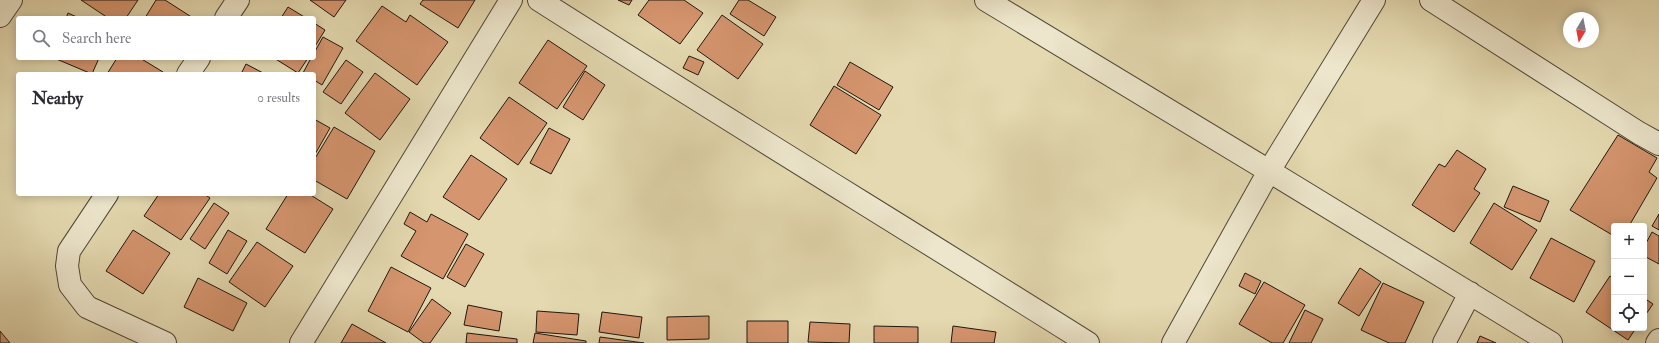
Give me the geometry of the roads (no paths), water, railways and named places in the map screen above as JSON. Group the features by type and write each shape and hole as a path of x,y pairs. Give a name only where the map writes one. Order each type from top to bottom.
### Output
{"street":[{"path":"0,16 11,0"},
{"path":"227,16 238,0"},
{"path":"301,343 511,0"},
{"path":"539,0 716,113 916,234 1088,343"},
{"path":"986,0 1270,171 1551,343"},
{"path":"1173,343 1270,171 1374,0"},
{"path":"1431,0 1639,133 1659,144"},
{"path":"189,72 198,60"},
{"path":"106,196 69,250 67,266 70,285 87,307 165,343"},
{"path":"1444,343 1470,293"}]}
